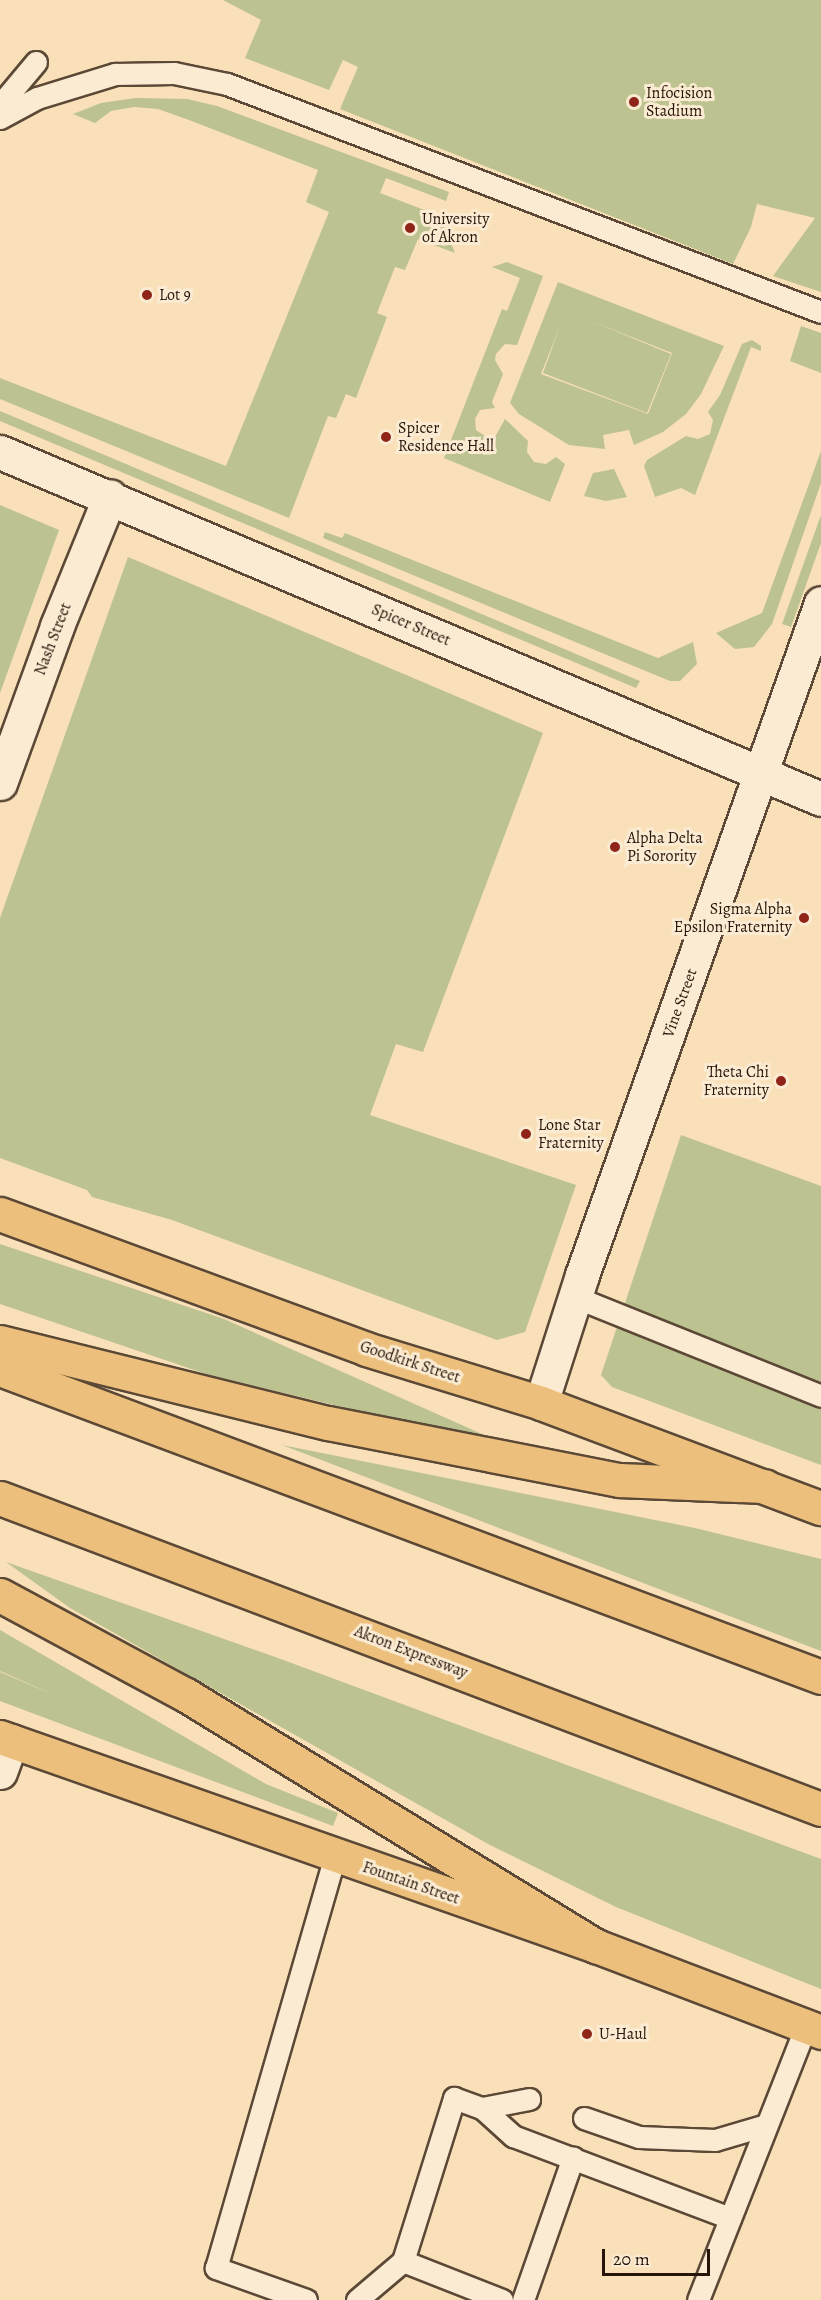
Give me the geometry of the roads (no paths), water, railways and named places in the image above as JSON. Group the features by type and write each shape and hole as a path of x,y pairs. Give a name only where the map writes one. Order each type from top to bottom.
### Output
{"main road":[{"name":"Goodkirk Street","path":"0,1214 366,1349 541,1403 821,1508"},
{"path":"0,1342 328,1423 619,1480 765,1486"},
{"path":"0,1369 821,1677"},
{"name":"Akron Expressway","path":"0,1498 821,1809"},
{"path":"0,1595 186,1695 596,1946"},
{"name":"Fountain Street","path":"6,1739 596,1946 813,2029"}],"street":[{"name":"Spicer Street","path":"0,452 110,496 821,799"},
{"name":"Nash Street","path":"0,783 57,626 110,496"},
{"name":"Vine Street","path":"541,1403 575,1296 763,773 821,603"},
{"path":"0,1772 6,1739"}],"lane":[{"path":"0,105 36,62"},
{"path":"0,118 37,98 115,74 174,73 227,84 821,312"},
{"path":"575,1296 821,1396"},
{"path":"306,2300 216,2268 335,1856"},
{"path":"698,2300 766,2125 813,2029"},
{"path":"357,2300 402,2260 454,2098 482,2108 513,2136 730,2218"},
{"path":"482,2108 529,2098"},
{"path":"584,2118 650,2137 715,2139 766,2125"},
{"path":"523,2300 573,2157"},
{"path":"402,2260 478,2295 502,2300"}],"place":[{"name":"Infocision Stadium","path":"634,102"},
{"name":"University of Akron","path":"410,228"},
{"name":"Lot 9","path":"147,295"},
{"name":"Spicer Residence Hall","path":"386,437"},
{"name":"Alpha Delta Pi Sorority","path":"615,847"},
{"name":"Sigma Alpha Epsilon Fraternity","path":"804,918"},
{"name":"Theta Chi Fraternity","path":"781,1081"},
{"name":"Lone Star Fraternity","path":"526,1134"},
{"name":"U-Haul","path":"587,2034"}]}
